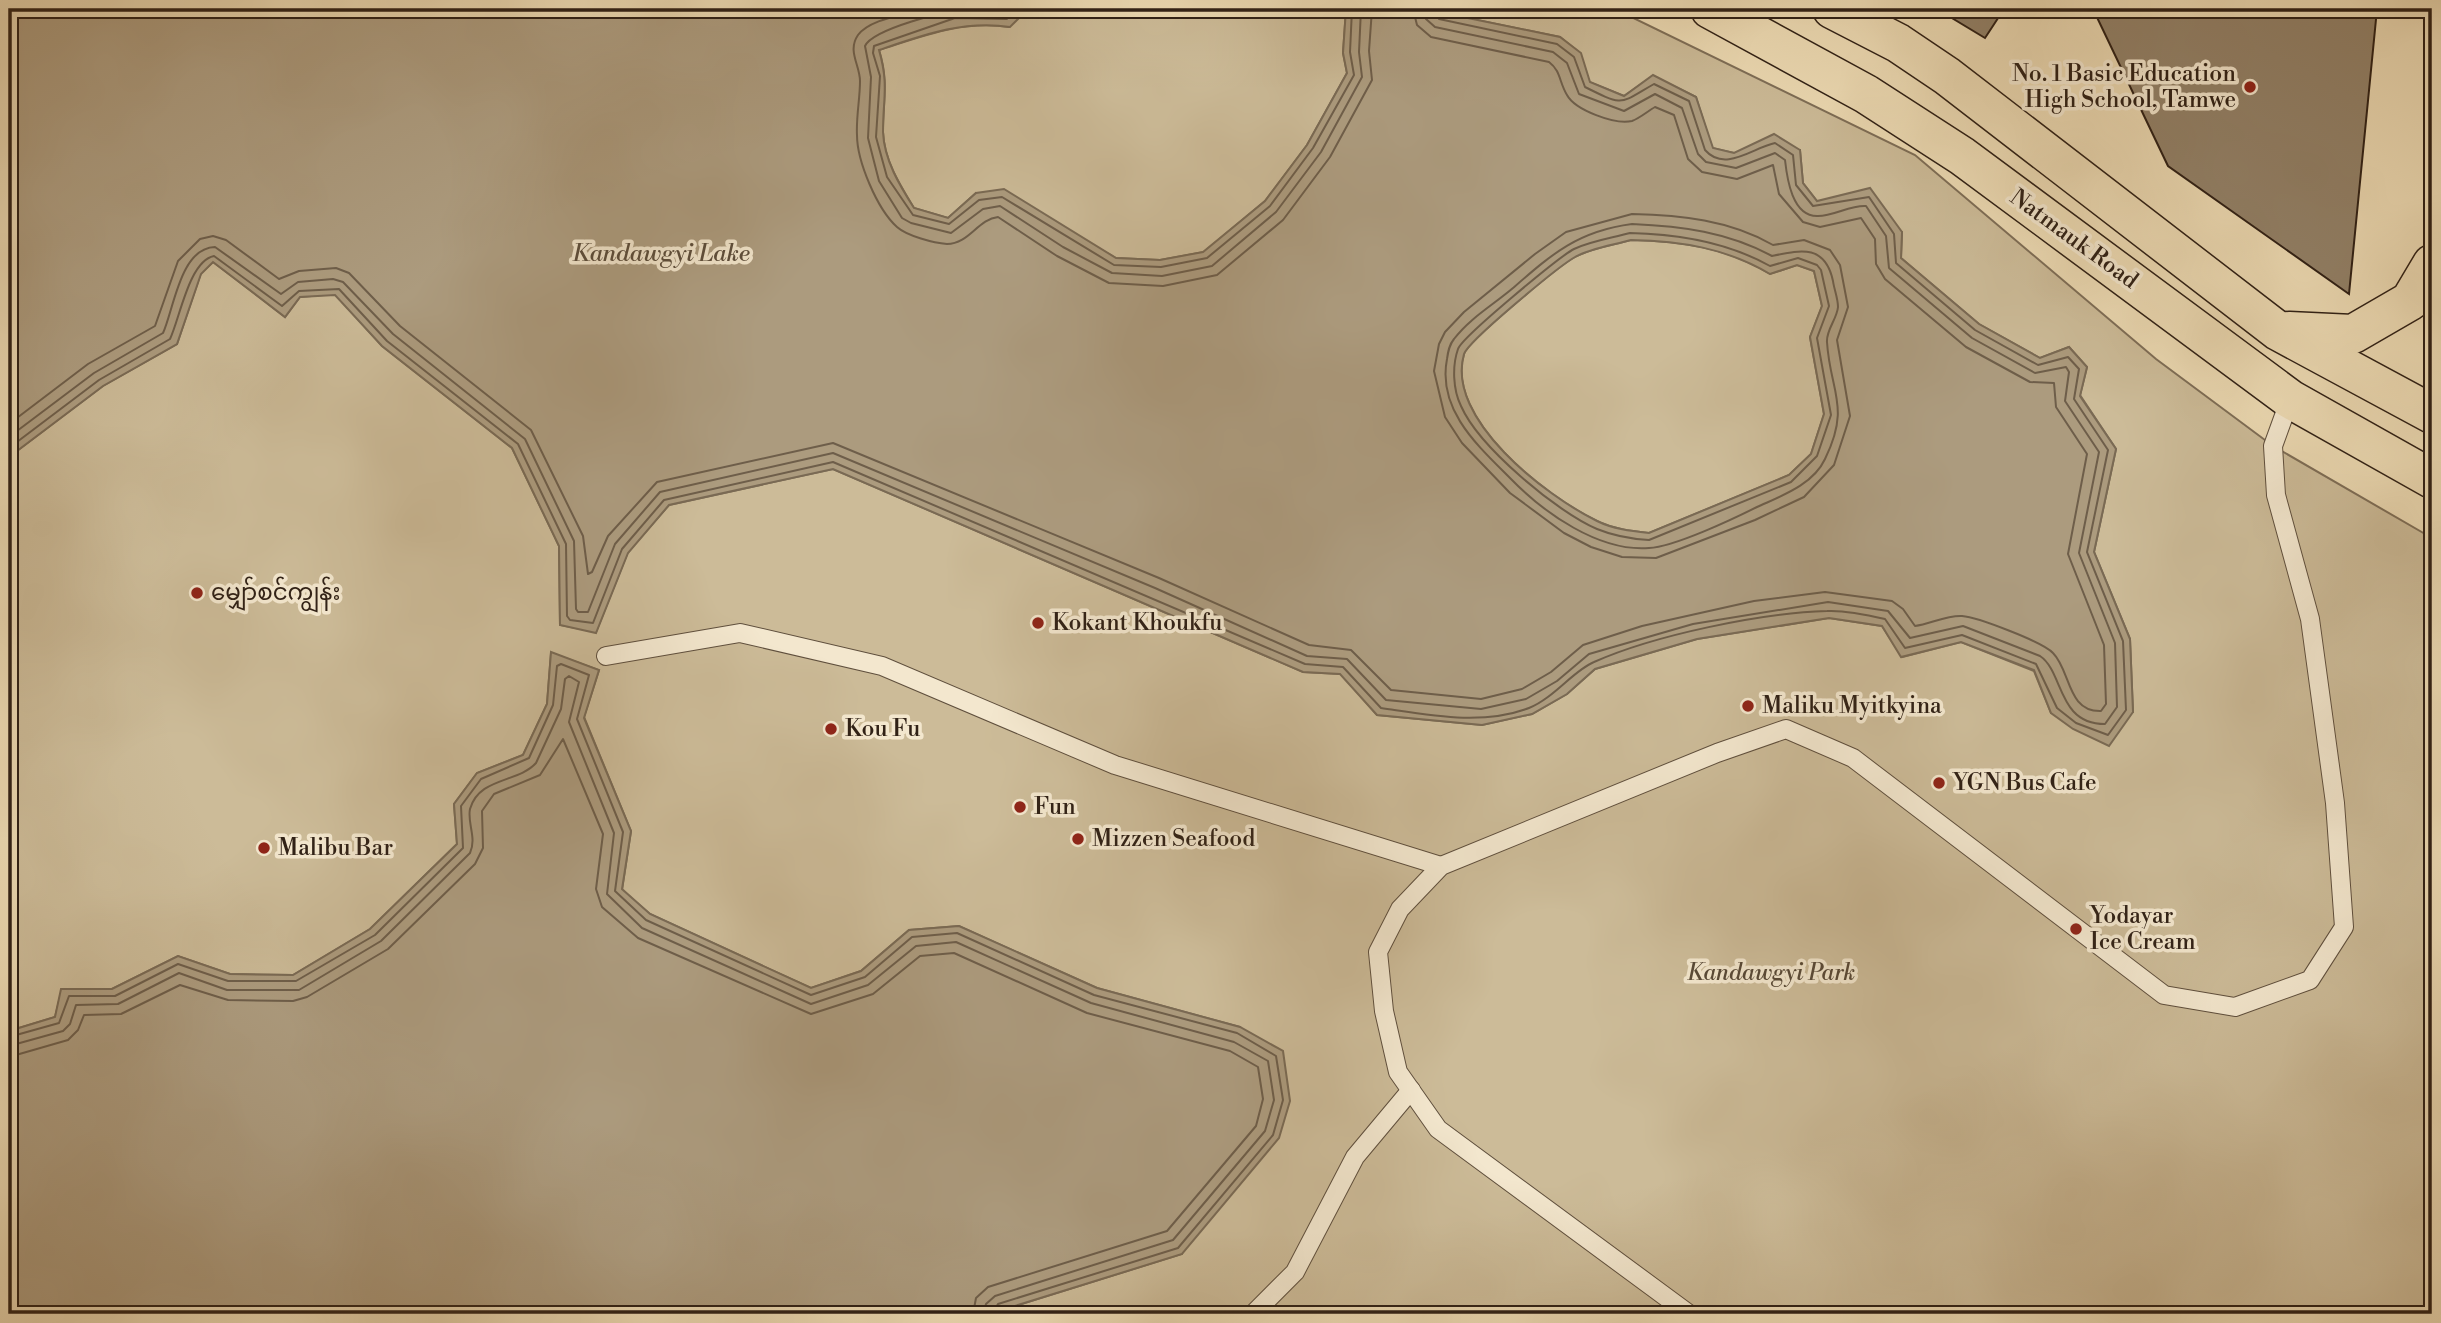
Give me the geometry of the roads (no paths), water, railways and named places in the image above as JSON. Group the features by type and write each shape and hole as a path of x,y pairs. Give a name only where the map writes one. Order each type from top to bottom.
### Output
{"main road":[{"name":"Natmauk Road","path":"1710,9 1866,94 1962,156 2290,399 2432,479"},
{"path":"1832,9 1898,43 1947,76 2278,331 2432,414"},
{"path":"2278,331 2353,334 2410,301 2432,264"}],"lane":[{"path":"1689,1314 1438,1129 1398,1072 1384,1011 1378,952 1400,909 1441,866 1717,753 1786,729 1853,758 2164,995 2235,1007 2310,980 2344,927 2335,803 2310,619 2276,495 2273,446 2290,399"},
{"path":"606,656 740,633 882,666 1115,765 1441,866"},
{"path":"1253,1314 1295,1272 1356,1157 1411,1090"}],"water":[{"name":"Kandawgyi Lake","path":"9,9 1019,9 1024,13 1010,27 959,27 927,34 879,50 885,82 884,142 903,191 914,208 948,218 976,193 1004,189 1116,258 1160,260 1203,252 1265,201 1307,145 1347,73 1343,53 1346,9 1424,9 1560,37 1581,53 1590,82 1624,96 1653,75 1696,97 1713,148 1734,153 1774,134 1800,150 1803,183 1817,201 1870,188 1902,232 1901,258 1979,324 2040,358 2069,347 2087,367 2080,396 2116,449 2094,552 2130,639 2133,712 2109,746 2073,729 2051,713 2034,670 1961,642 1901,657 1882,626 1829,618 1697,639 1595,669 1567,694 1532,714 1482,725 1377,715 1340,674 1303,672 833,469 669,505 628,553 596,633 560,625 559,546 512,448 382,346 335,295 300,297 285,317 213,262 201,274 177,344 103,386 9,457","holes":["1631,240 1685,244 1720,252 1770,274 1797,265 1814,271 1822,306 1810,337 1824,414 1811,454 1789,475 1649,533 1616,528 1597,521 1552,494 1527,474 1484,429 1470,404 1462,379 1464,354 1469,346 1566,263 1581,254 1603,247"]},
{"path":"551,652 599,670 584,718 631,831 622,889 650,914 811,988 861,971 909,930 959,926 1097,988 1240,1027 1283,1051 1290,1101 1279,1138 1182,1254 989,1314 9,1314 9,1031 55,1017 61,989 112,989 178,956 230,974 293,975 370,929 457,844 454,804 477,773 523,755 547,704"}],"place":[{"name":"No. 1 Basic Education High School, Tamwe","path":"2250,87"},
{"name":"မျှော်စင်ကျွန်း","path":"197,593"},
{"name":"Kokant Khoukfu","path":"1038,623"},
{"name":"Maliku Myitkyina","path":"1748,706"},
{"name":"Kou Fu","path":"831,729"},
{"name":"YGN Bus Cafe","path":"1939,783"},
{"name":"Fun","path":"1020,807"},
{"name":"Mizzen Seafood","path":"1078,839"},
{"name":"Malibu Bar","path":"264,848"},
{"name":"Yodayar Ice Cream","path":"2076,929"}],"park label":[{"name":"Kandawgyi Park","path":"1771,973"}]}
